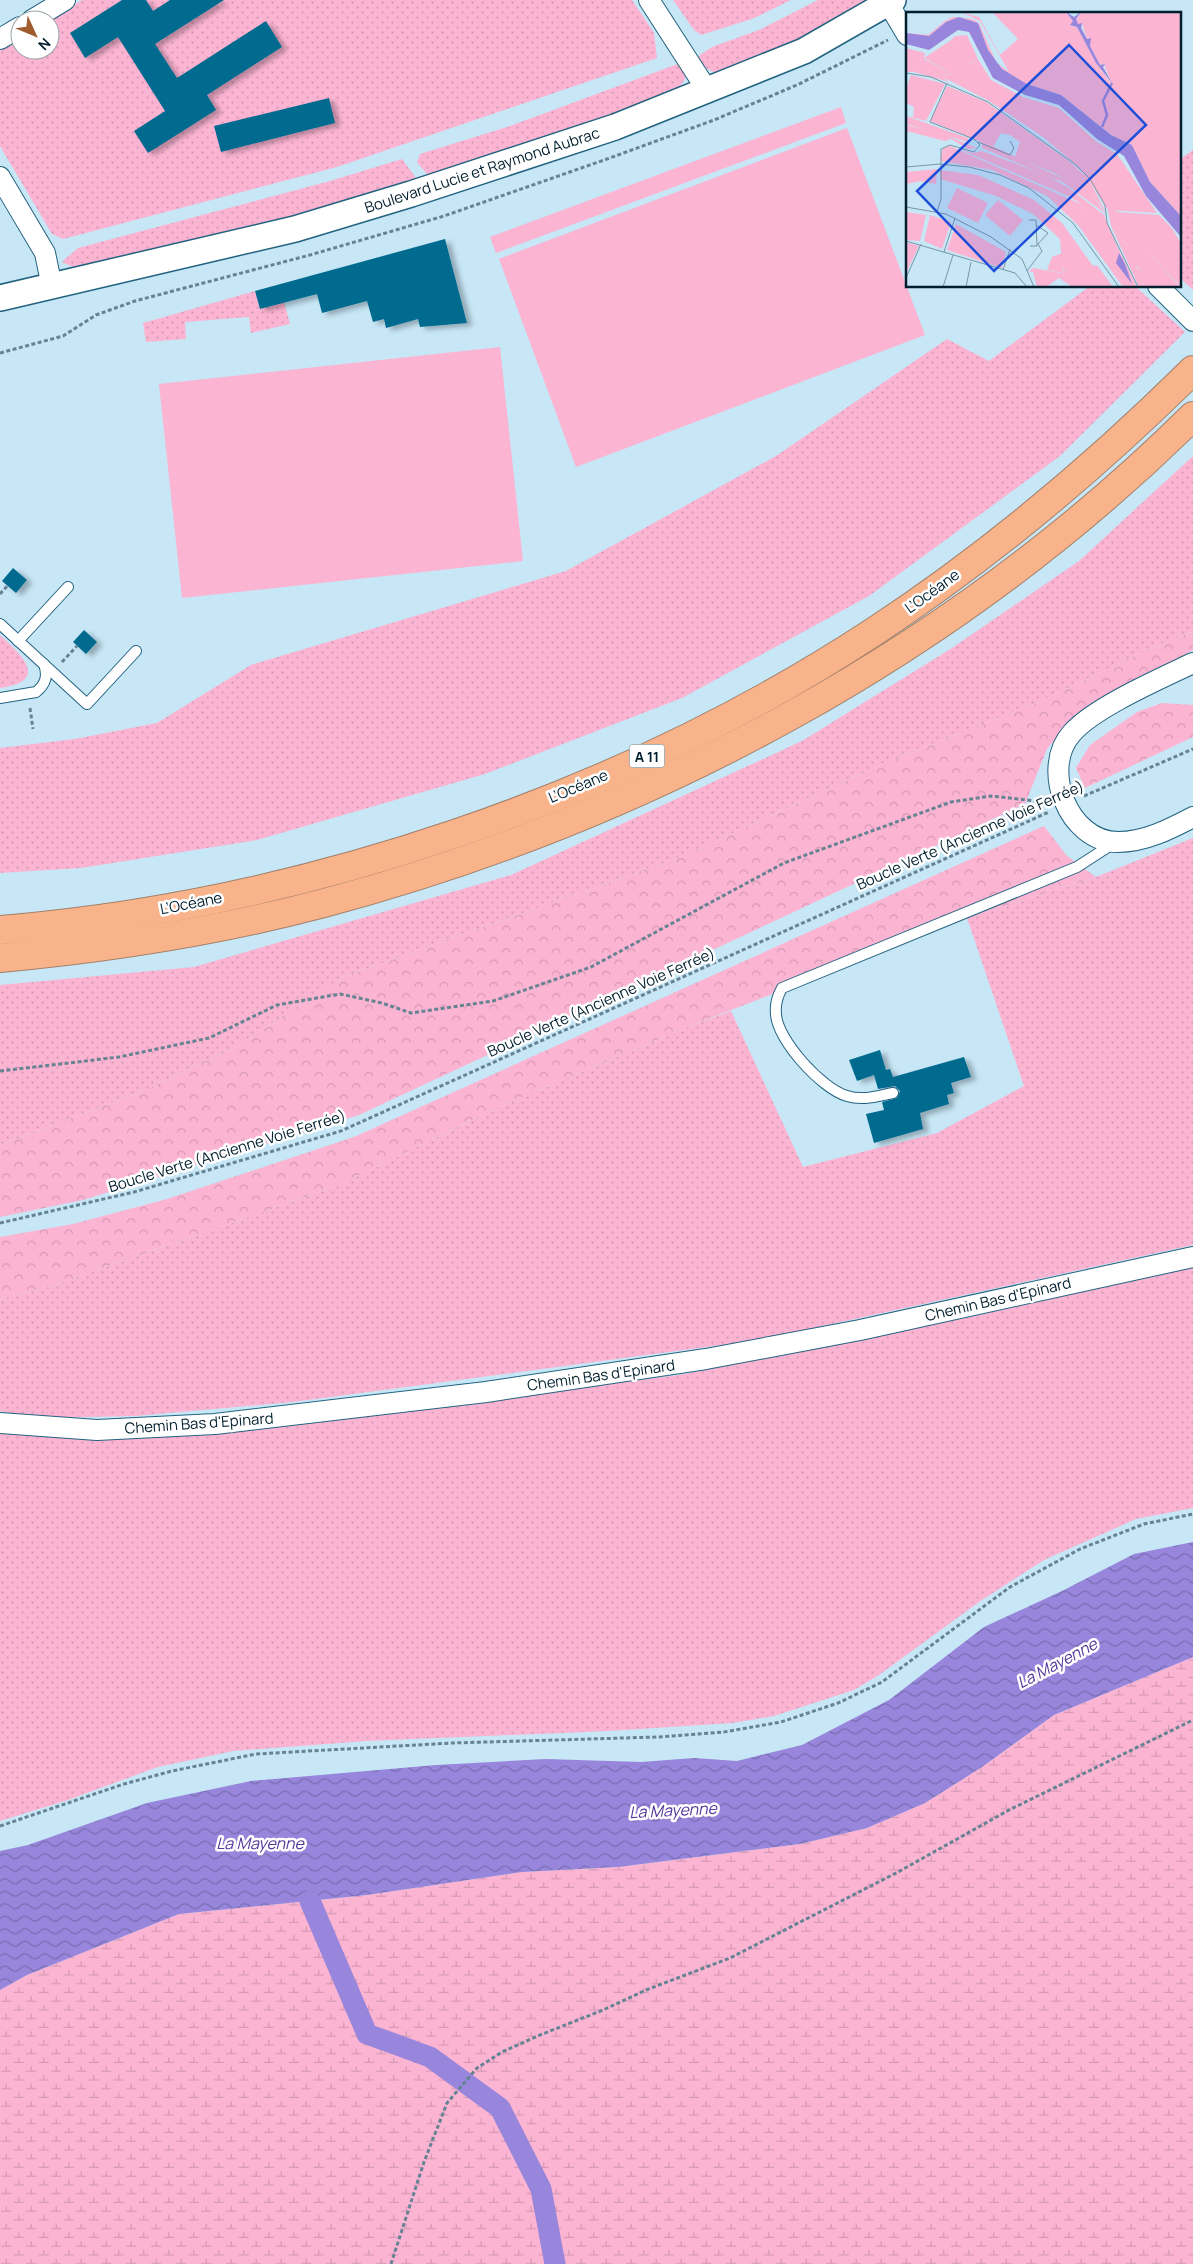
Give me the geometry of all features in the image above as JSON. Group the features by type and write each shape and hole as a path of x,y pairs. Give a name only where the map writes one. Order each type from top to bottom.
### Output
{"highway":[{"name":"L’Océane","path":"0,930 155,910 230,896 342,868 454,834 526,808 667,747 807,673 874,632 937,588 1051,498 1193,370"},
{"name":"L’Océane","path":"0,958 86,949 169,936 322,904 501,848 640,791 706,760 774,724 836,689 935,626 1058,535 1139,466 1193,416"}],"street":[{"path":"48,10 65,0"},
{"path":"650,0 707,90"},
{"path":"891,1 906,34"},
{"name":"Boulevard Lucie et Raymond Aubrac","path":"0,298 296,229 411,194 615,127 804,51 891,1"},
{"path":"0,177 45,253 52,287"},
{"path":"1160,288 1193,322"},
{"path":"1193,663 1084,721 1062,747 1059,772 1060,790 1066,804 1081,826 1098,837 1117,842 1141,839 1169,830 1193,817"},
{"name":"Chemin Bas d'Epinard","path":"0,1423 97,1430 215,1424 486,1392 706,1360 860,1330 1193,1257"}],"lane":[{"path":"18,641 68,587"},
{"path":"0,624 87,704 136,651"},
{"path":"0,698 36,692 44,682 47,673 43,664"},
{"path":"892,1093 862,1099 845,1096 806,1066 782,1034 776,1014 778,995 782,988 1077,867 1117,842"}],"path":[{"path":"0,353 63,336 96,316"},
{"path":"0,594 8,586"},
{"path":"52,672 77,646"},
{"path":"28,694 33,729"},
{"name":"Boucle Verte (Ancienne Voie Ferrée)","path":"0,1223 134,1192 341,1131 1066,804 1193,749"},
{"path":"0,1071 119,1057 209,1038 277,1005 340,994 382,1003 411,1013 493,1001 591,967 784,863 951,802 991,796 1066,804"},
{"path":"0,1826 124,1784 172,1771 256,1754 452,1743 658,1737 724,1732 781,1722 811,1713 865,1691 899,1670 1010,1587 1080,1548 1144,1524 1193,1514"},
{"path":"391,2264 424,2162 447,2103 477,2068 502,2052 540,2035 603,2010 646,1990 730,1958 898,1872 1008,1810 1193,1720"}],"green space":[{"path":"82,0 632,0 654,33 657,58 337,167 63,239 52,234 0,146 0,51 10,44 10,60 60,60 60,14"},
{"path":"673,0 791,0 752,19 701,35 694,30"},
{"path":"818,0 874,0 803,40 720,74 707,68 697,57 712,47 759,30"},
{"path":"683,62 686,77 676,93 430,178 417,162 420,154 507,127"},
{"path":"841,107 846,123 496,253 490,237"},
{"path":"847,128 925,335 576,467 499,259"},
{"path":"1193,150 1193,290 1180,278 1180,159"},
{"path":"402,159 419,182 295,218 75,268 62,262 78,248 330,181"},
{"path":"1087,288 1137,288 1185,332 1060,456 869,596 682,698 485,774 257,840 81,868 0,873 0,748 75,739 157,723 251,665 566,571 776,456 947,339 989,361"},
{"path":"255,291 260,309 284,302 290,324 251,333 249,317 185,322 186,339 146,342 143,323"},
{"path":"500,347 523,561 182,598 159,384"},
{"path":"1193,456 1193,633 1191,632 1149,649 1039,702 882,764 681,857 343,977 235,1047 143,1091 0,1145 0,985 194,967 511,875 802,741 952,648 1079,561"},
{"path":"1191,632 1193,633 1193,650 1076,714 1047,749 1025,804 359,1115 83,1200 0,1217 0,1145 143,1091 235,1047 343,977 681,857 882,764 1039,702 1149,649"},
{"path":"0,635 23,659 28,673 24,680 15,685 0,688"},
{"path":"1162,703 1193,705 1193,737 1085,788 1076,768 1090,745 1137,712"},
{"path":"1044,826 1067,856 1096,877 967,918 690,1026 501,1106 339,1185 52,1286 0,1299 0,1237 73,1224 167,1199 354,1137"},
{"path":"1193,838 1193,1245 759,1340 293,1402 135,1416 36,1418 0,1411 0,1299 52,1286 339,1185 501,1106 690,1026 731,1011 803,1167 937,1133 1024,1086 967,918 1096,877"},
{"path":"1193,1267 1193,1508 1136,1519 1044,1560 979,1602 879,1675 854,1690 774,1716 732,1723 609,1731 366,1741 233,1751 158,1767 65,1801 0,1821 0,1427 323,1420 679,1375 979,1315"},
{"path":"1193,1657 1193,2264 0,2264 0,1990 27,1975 179,1914 367,1895 522,1872 618,1867 800,1844 867,1828 925,1803 982,1767 1054,1715"}],"water":[{"name":"La Mayenne","path":"1193,1542 1193,1657 1054,1715 982,1767 925,1803 867,1828 800,1844 618,1867 522,1872 367,1895 179,1914 27,1975 0,1990 0,1851 28,1845 147,1803 251,1781 436,1765 546,1759 641,1762 694,1758 737,1761 802,1745 889,1700 984,1627 1062,1591 1134,1554"}],"building":[{"path":"122,0 146,0 153,11 170,0 224,0 155,44 177,78 266,21 282,47 207,95 216,110 148,153 134,131 165,111 118,37 85,58 70,33"},
{"path":"329,98 335,123 221,152 214,126"},
{"path":"445,239 467,323 420,327 418,319 386,328 384,319 373,322 367,301 322,313 317,294 260,309 255,291"},
{"path":"13,568 27,580 16,593 2,581"},
{"path":"84,630 97,642 86,654 73,642"},
{"path":"880,1050 886,1070 890,1069 893,1077 964,1057 971,1077 951,1083 954,1093 947,1095 949,1104 920,1113 923,1129 874,1143 866,1114 884,1110 882,1102 897,1098 900,1091 895,1086 878,1089 874,1075 857,1081 849,1060"}],"waterway":[{"path":"310,1901 367,2034 430,2057 500,2108 541,2189 555,2264"}]}
